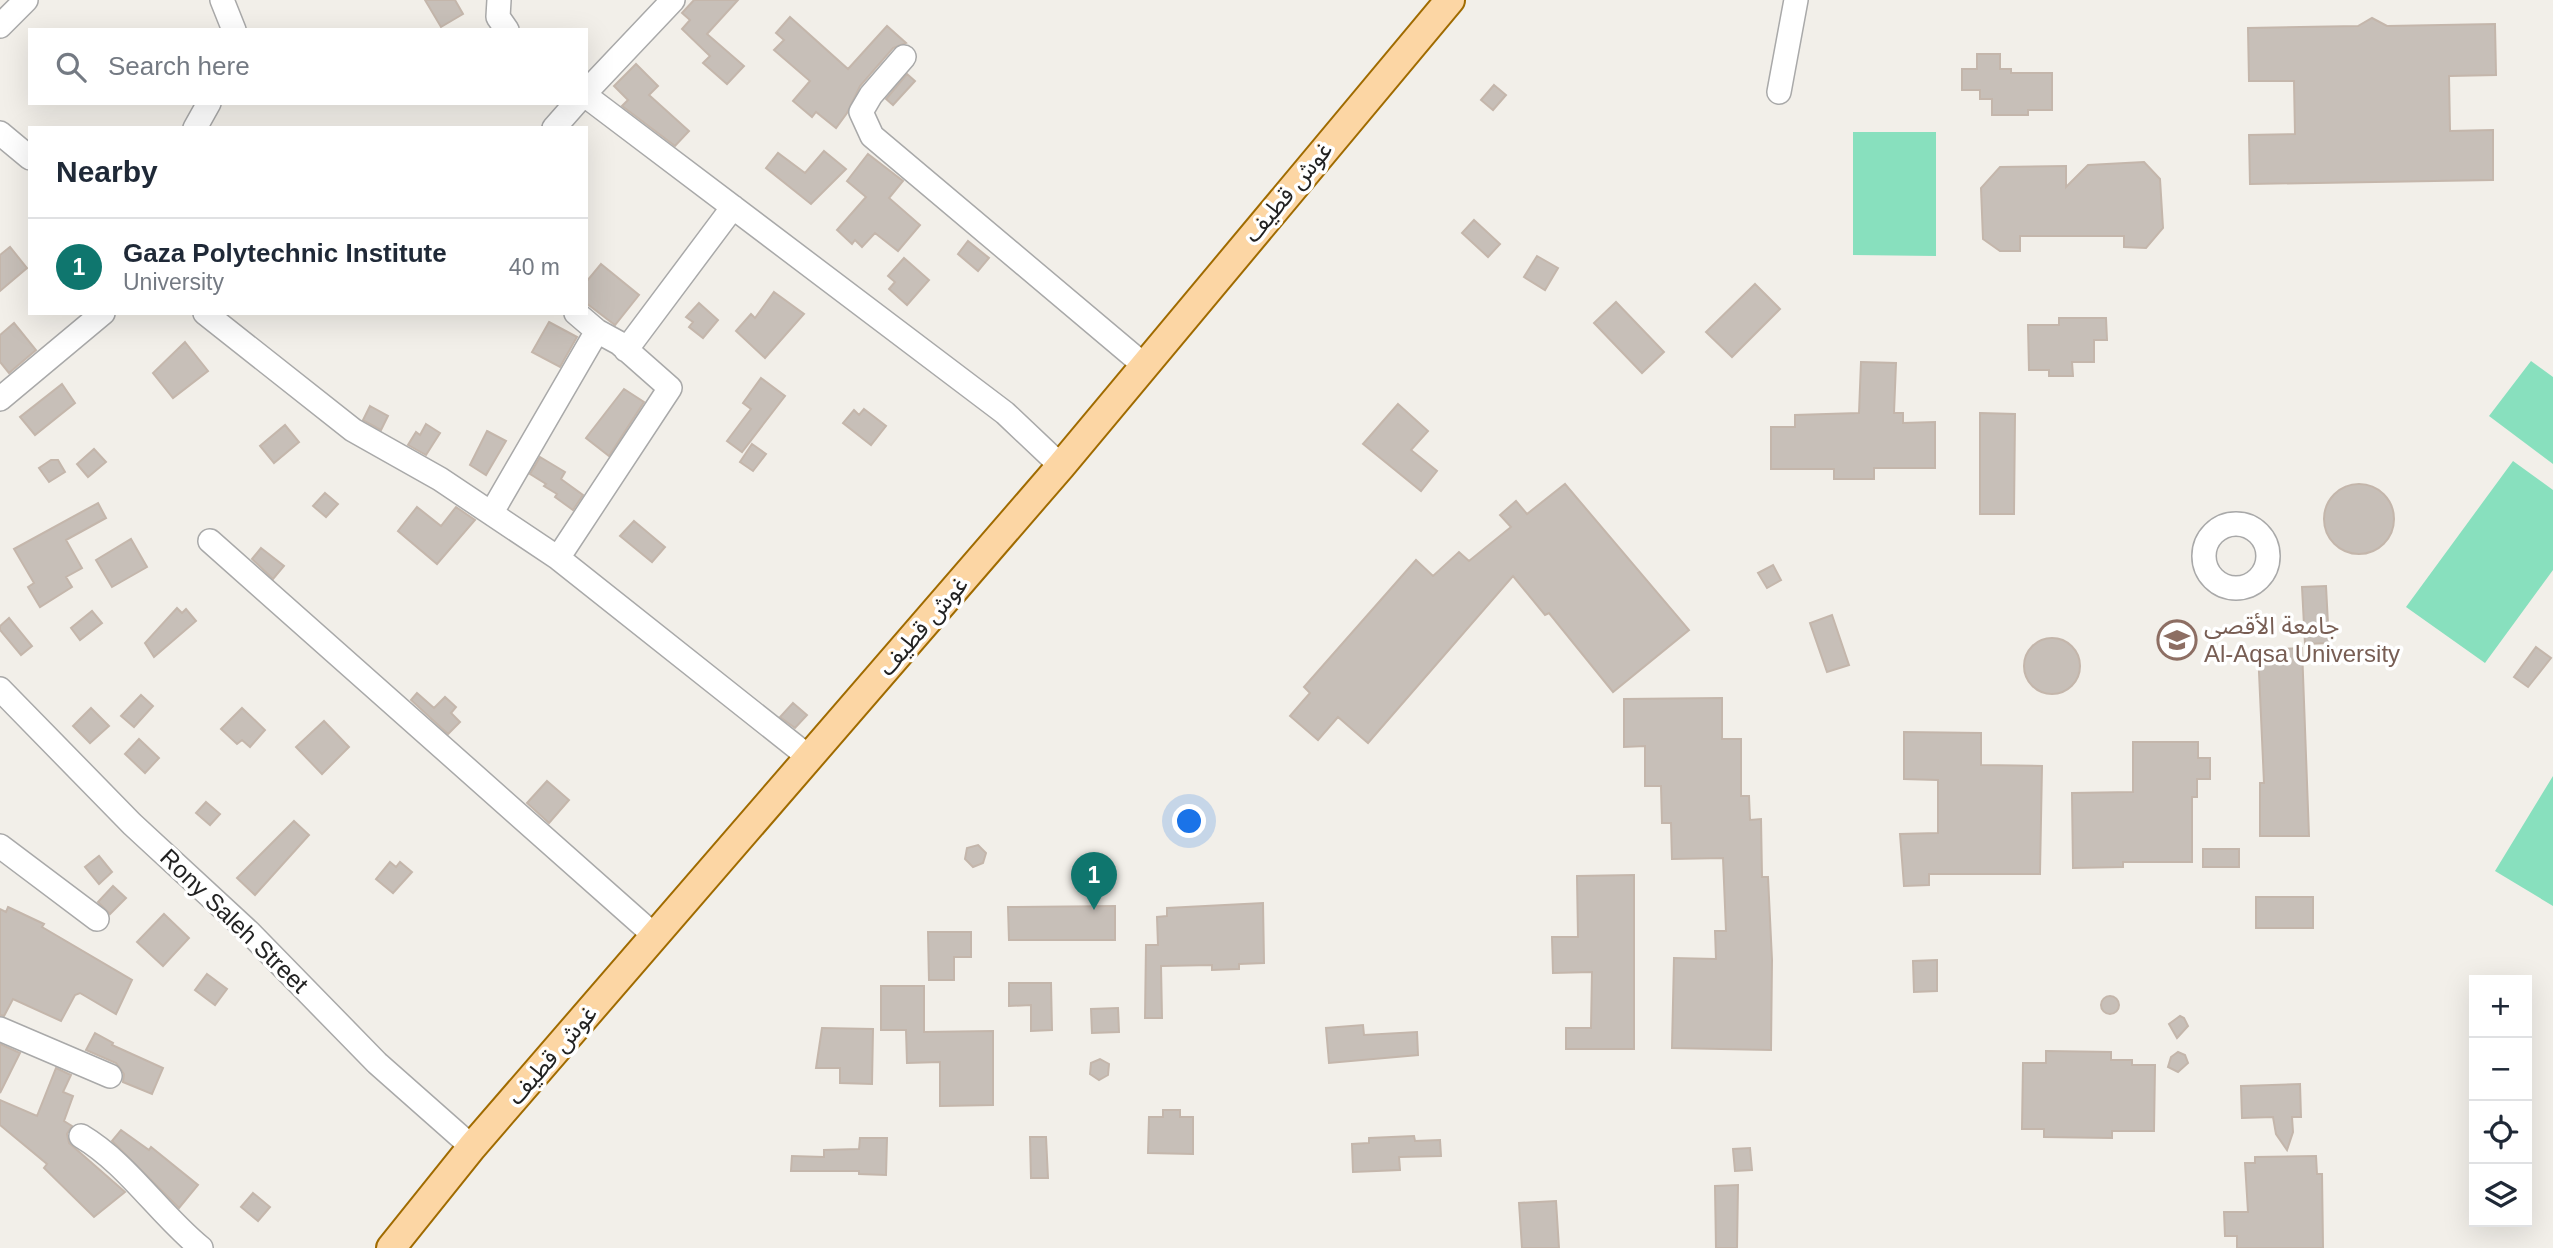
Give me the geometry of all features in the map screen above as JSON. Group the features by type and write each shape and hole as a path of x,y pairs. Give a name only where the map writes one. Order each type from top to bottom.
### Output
{"main road":[{"name":"غوش قطيف","path":"391,1248 472,1147 1062,466 1450,0"}],"street":[{"path":"0,26 26,0"},
{"path":"222,0 233,28"},
{"path":"499,0 498,17 506,28"},
{"path":"588,92 673,0"},
{"path":"1779,92 1796,0"},
{"path":"904,57 860,112 872,136 1145,366"},
{"path":"588,96 1005,413 1062,466"},
{"path":"196,126 208,105"},
{"path":"556,126 574,105"},
{"path":"0,133 28,156"},
{"path":"626,349 733,207"},
{"path":"0,399 101,315"},
{"path":"208,315 353,430 492,513 558,558 810,758"},
{"path":"558,558 670,388 626,349 597,331 578,315"},
{"path":"492,513 597,331"},
{"path":"210,541 655,936"},
{"name":"Rony Saleh Street","path":"0,689 132,824 250,933 377,1063 472,1147"},
{"path":"0,846 97,919"},
{"path":"0,1029 110,1076"},
{"path":"81,1136 105,1150 184,1234 201,1248"}],"green space":[{"path":"1853,132 1936,132 1936,256 1853,255"},
{"path":"2531,361 2553,377 2553,464 2489,416"},
{"path":"2513,461 2553,490 2553,570 2485,663 2406,607"},
{"path":"2553,776 2553,906 2495,871"}],"building":[{"path":"425,0 455,0 463,14 441,27"},
{"path":"694,0 738,0 707,34 744,66 727,84 703,63 710,56 682,29 690,20 682,13"},
{"path":"790,17 848,69 887,26 906,43 893,48 860,86 847,113 836,128 816,112 812,117 793,101 810,81 774,50 784,40 776,33"},
{"path":"2372,18 2387,26 2495,24 2496,75 2449,76 2450,131 2493,130 2493,180 2250,184 2249,135 2295,134 2294,81 2249,81 2248,28 2358,26"},
{"path":"1977,54 2000,54 2000,69 2011,69 2011,73 2052,73 2052,110 2028,110 2028,115 1992,115 1992,99 1980,99 1980,90 1962,90 1962,69 1977,69"},
{"path":"636,64 658,86 649,95 689,131 675,146 622,106 628,100 614,86"},
{"path":"907,74 915,81 893,105 886,99"},
{"path":"1494,85 1506,95 1493,110 1481,100"},
{"path":"824,151 846,169 811,204 766,168 778,153 805,173"},
{"path":"868,154 903,181 889,198 920,225 898,251 875,233 862,247 855,240 852,244 837,230 866,197 847,181"},
{"path":"2144,162 2160,179 2163,228 2146,248 2124,247 2124,236 2020,236 2020,251 2000,251 1983,239 1981,188 2000,167 2066,166 2066,187 2088,165"},
{"path":"1474,220 1500,244 1488,257 1462,233"},
{"path":"968,241 989,258 978,271 958,254"},
{"path":"10,247 27,268 0,291 0,255"},
{"path":"1537,256 1558,268 1545,290 1524,277"},
{"path":"904,258 929,280 907,305 889,289 895,282 888,276"},
{"path":"601,264 639,295 615,325 588,305 588,280"},
{"path":"1755,284 1780,309 1732,357 1706,332"},
{"path":"774,292 804,314 765,358 736,331 751,314 755,318"},
{"path":"1616,302 1664,352 1642,373 1594,323"},
{"path":"699,303 718,320 703,338 689,327 693,322 686,317"},
{"path":"2059,318 2106,318 2107,340 2094,340 2094,362 2072,362 2073,376 2049,376 2049,370 2029,370 2028,325 2059,325"},
{"path":"549,322 577,337 560,367 532,352"},
{"path":"14,323 36,350 9,373 0,362 0,335"},
{"path":"185,342 208,371 173,398 153,373"},
{"path":"1861,362 1896,363 1894,413 1903,413 1903,423 1935,422 1935,468 1874,468 1874,479 1834,479 1834,469 1771,469 1771,427 1795,427 1795,415 1859,413"},
{"path":"761,378 785,396 742,452 727,441 751,409 743,403"},
{"path":"62,384 75,403 35,435 20,417"},
{"path":"624,389 644,402 609,456 586,438"},
{"path":"1398,404 1428,431 1411,450 1437,471 1421,491 1363,444"},
{"path":"370,406 388,416 381,430 363,420"},
{"path":"864,409 886,426 871,445 843,423 854,410 859,415"},
{"path":"1980,413 2015,414 2014,514 1980,514"},
{"path":"426,424 440,433 426,455 408,445 416,432 420,435"},
{"path":"285,425 299,442 274,463 260,446"},
{"path":"487,431 506,441 486,475 470,465"},
{"path":"752,444 766,454 753,471 740,462"},
{"path":"94,449 106,462 88,477 77,464"},
{"path":"540,457 565,472 561,479 583,495 573,510 555,497 557,494 544,486 546,484 530,474"},
{"path":"51,460 58,460 65,472 49,482 39,468"},
{"path":"1565,484 1689,630 1613,692 1549,613 1545,615 1513,576 1368,743 1338,717 1318,740 1290,716 1310,693 1304,687 1416,560 1433,576 1459,552 1469,561 1511,527 1500,515 1516,501 1527,514"},
{"path":"2359,484 2384,494 2394,519 2384,544 2359,554 2334,544 2324,519 2334,494"},
{"path":"325,493 338,504 326,517 313,506"},
{"path":"98,503 106,518 66,540 82,568 66,577 72,587 40,607 28,587 34,583 14,549"},
{"path":"417,507 441,526 456,507 475,520 437,564 398,531"},
{"path":"634,521 665,547 652,562 620,536"},
{"path":"131,539 147,567 112,587 96,560"},
{"path":"261,548 284,566 273,579 252,559"},
{"path":"1773,565 1781,580 1767,588 1758,573"},
{"path":"2326,586 2329,643 2305,644 2302,587"},
{"path":"177,608 182,613 186,609 196,621 154,657 145,643"},
{"path":"92,611 102,623 80,640 71,628"},
{"path":"1832,615 1849,665 1827,672 1810,623"},
{"path":"9,618 32,646 21,655 0,630 0,626"},
{"path":"2052,638 2063,640 2072,646 2078,655 2078,677 2072,686 2063,692 2052,694 2041,692 2032,686 2026,677 2024,666 2026,655 2032,646 2041,640"},
{"path":"2536,647 2551,658 2528,687 2514,677"},
{"path":"2302,648 2309,836 2260,836 2260,783 2264,783 2258,650"},
{"path":"417,693 434,708 445,697 456,707 451,713 460,722 448,734 411,700"},
{"path":"141,695 153,706 134,727 121,716"},
{"path":"1722,698 1722,739 1741,739 1741,796 1749,796 1750,820 1761,819 1762,877 1768,877 1772,960 1771,1050 1672,1048 1674,958 1716,959 1715,931 1726,931 1723,858 1672,859 1671,823 1662,823 1661,786 1645,786 1645,746 1624,747 1624,699"},
{"path":"793,703 807,715 795,728 780,717"},
{"path":"91,708 109,726 90,743 73,726"},
{"path":"242,708 265,730 250,747 242,740 237,744 221,729"},
{"path":"324,721 349,747 322,774 296,747"},
{"path":"1904,732 1981,733 1981,765 2042,766 2040,874 1929,874 1929,885 1904,886 1900,834 1938,833 1938,780 1904,779"},
{"path":"139,739 159,758 145,773 125,754"},
{"path":"2133,742 2198,742 2198,758 2210,758 2210,779 2197,779 2197,797 2192,797 2192,862 2123,862 2123,867 2073,868 2072,793 2133,792"},
{"path":"547,781 569,800 549,823 527,803"},
{"path":"206,802 220,814 210,825 196,813"},
{"path":"294,821 309,835 255,895 237,878"},
{"path":"978,845 986,853 983,863 973,867 965,859 967,848"},
{"path":"2203,849 2239,849 2239,867 2203,867"},
{"path":"99,856 112,872 99,884 85,867"},
{"path":"390,862 396,867 400,862 412,872 393,893 376,879"},
{"path":"1634,875 1634,1049 1566,1049 1566,1028 1591,1028 1592,972 1553,973 1552,937 1578,937 1577,876"},
{"path":"113,886 126,898 110,914 98,902"},
{"path":"2256,897 2313,897 2313,928 2256,928"},
{"path":"1263,903 1264,963 1239,964 1239,969 1212,970 1212,965 1161,966 1162,1018 1145,1018 1146,945 1158,945 1157,917 1167,916 1167,908"},
{"path":"1115,906 1115,940 1009,940 1008,907"},
{"path":"8,907 44,924 42,927 132,980 116,1014 80,993 75,995 61,1021 13,999 4,1016 0,1015 0,909 6,912"},
{"path":"164,914 189,938 163,966 137,942"},
{"path":"928,932 971,932 971,957 954,957 954,980 929,980"},
{"path":"1937,960 1937,991 1914,992 1913,961"},
{"path":"207,974 227,989 215,1005 195,990"},
{"path":"1009,983 1051,983 1052,1030 1031,1031 1031,1005 1009,1006"},
{"path":"881,986 924,986 924,1032 993,1031 993,1105 940,1106 940,1062 907,1063 906,1030 881,1030"},
{"path":"2110,996 2116,999 2119,1005 2116,1011 2110,1014 2104,1011 2101,1005 2104,999"},
{"path":"1118,1008 1119,1032 1092,1033 1091,1009"},
{"path":"2180,1016 2188,1026 2177,1038 2169,1024"},
{"path":"1363,1025 1364,1035 1417,1032 1418,1055 1329,1063 1326,1028"},
{"path":"822,1028 873,1029 872,1084 840,1083 840,1068 816,1068"},
{"path":"95,1033 113,1043 112,1045 163,1068 152,1094 123,1082 124,1074 116,1063 86,1050"},
{"path":"0,1044 20,1053 0,1093"},
{"path":"2046,1051 2111,1052 2111,1060 2132,1060 2132,1065 2155,1065 2154,1131 2112,1131 2112,1138 2044,1137 2044,1129 2022,1129 2023,1063 2046,1063"},
{"path":"2178,1052 2185,1055 2188,1063 2178,1072 2168,1067 2171,1057"},
{"path":"1100,1059 1109,1064 1108,1075 1099,1080 1090,1074 1091,1063"},
{"path":"56,1068 71,1075 63,1092 73,1096 64,1121 72,1126 67,1134 69,1143 125,1192 94,1217 44,1168 47,1164 0,1125 0,1100 37,1116"},
{"path":"2300,1084 2301,1117 2292,1117 2293,1132 2287,1150 2276,1134 2273,1117 2242,1118 2241,1086"},
{"path":"1163,1110 1180,1110 1180,1117 1193,1117 1193,1154 1148,1153 1149,1117 1163,1117"},
{"path":"121,1130 149,1150 151,1147 198,1185 179,1208 112,1141"},
{"path":"1414,1136 1415,1141 1440,1140 1441,1156 1399,1157 1400,1170 1353,1172 1352,1144 1369,1143 1369,1138"},
{"path":"1030,1137 1046,1137 1048,1178 1031,1178"},
{"path":"860,1138 887,1138 886,1175 859,1174 859,1171 791,1171 792,1156 824,1157 824,1150 859,1149"},
{"path":"1750,1148 1752,1170 1735,1171 1733,1149"},
{"path":"2316,1156 2317,1174 2322,1174 2323,1248 2237,1248 2237,1236 2225,1236 2224,1212 2248,1212 2245,1163 2255,1163 2255,1157"},
{"path":"1738,1185 1737,1248 1716,1248 1715,1186"},
{"path":"253,1193 270,1207 258,1221 241,1207"},
{"path":"1556,1201 1559,1248 1522,1248 1519,1203"}],"place":[{"name":"جامعة الأقصى Al-Aqsa University","path":"2177,640"},
{"name":"Gaza Polytechnic Institute","path":"1094,910"}]}
